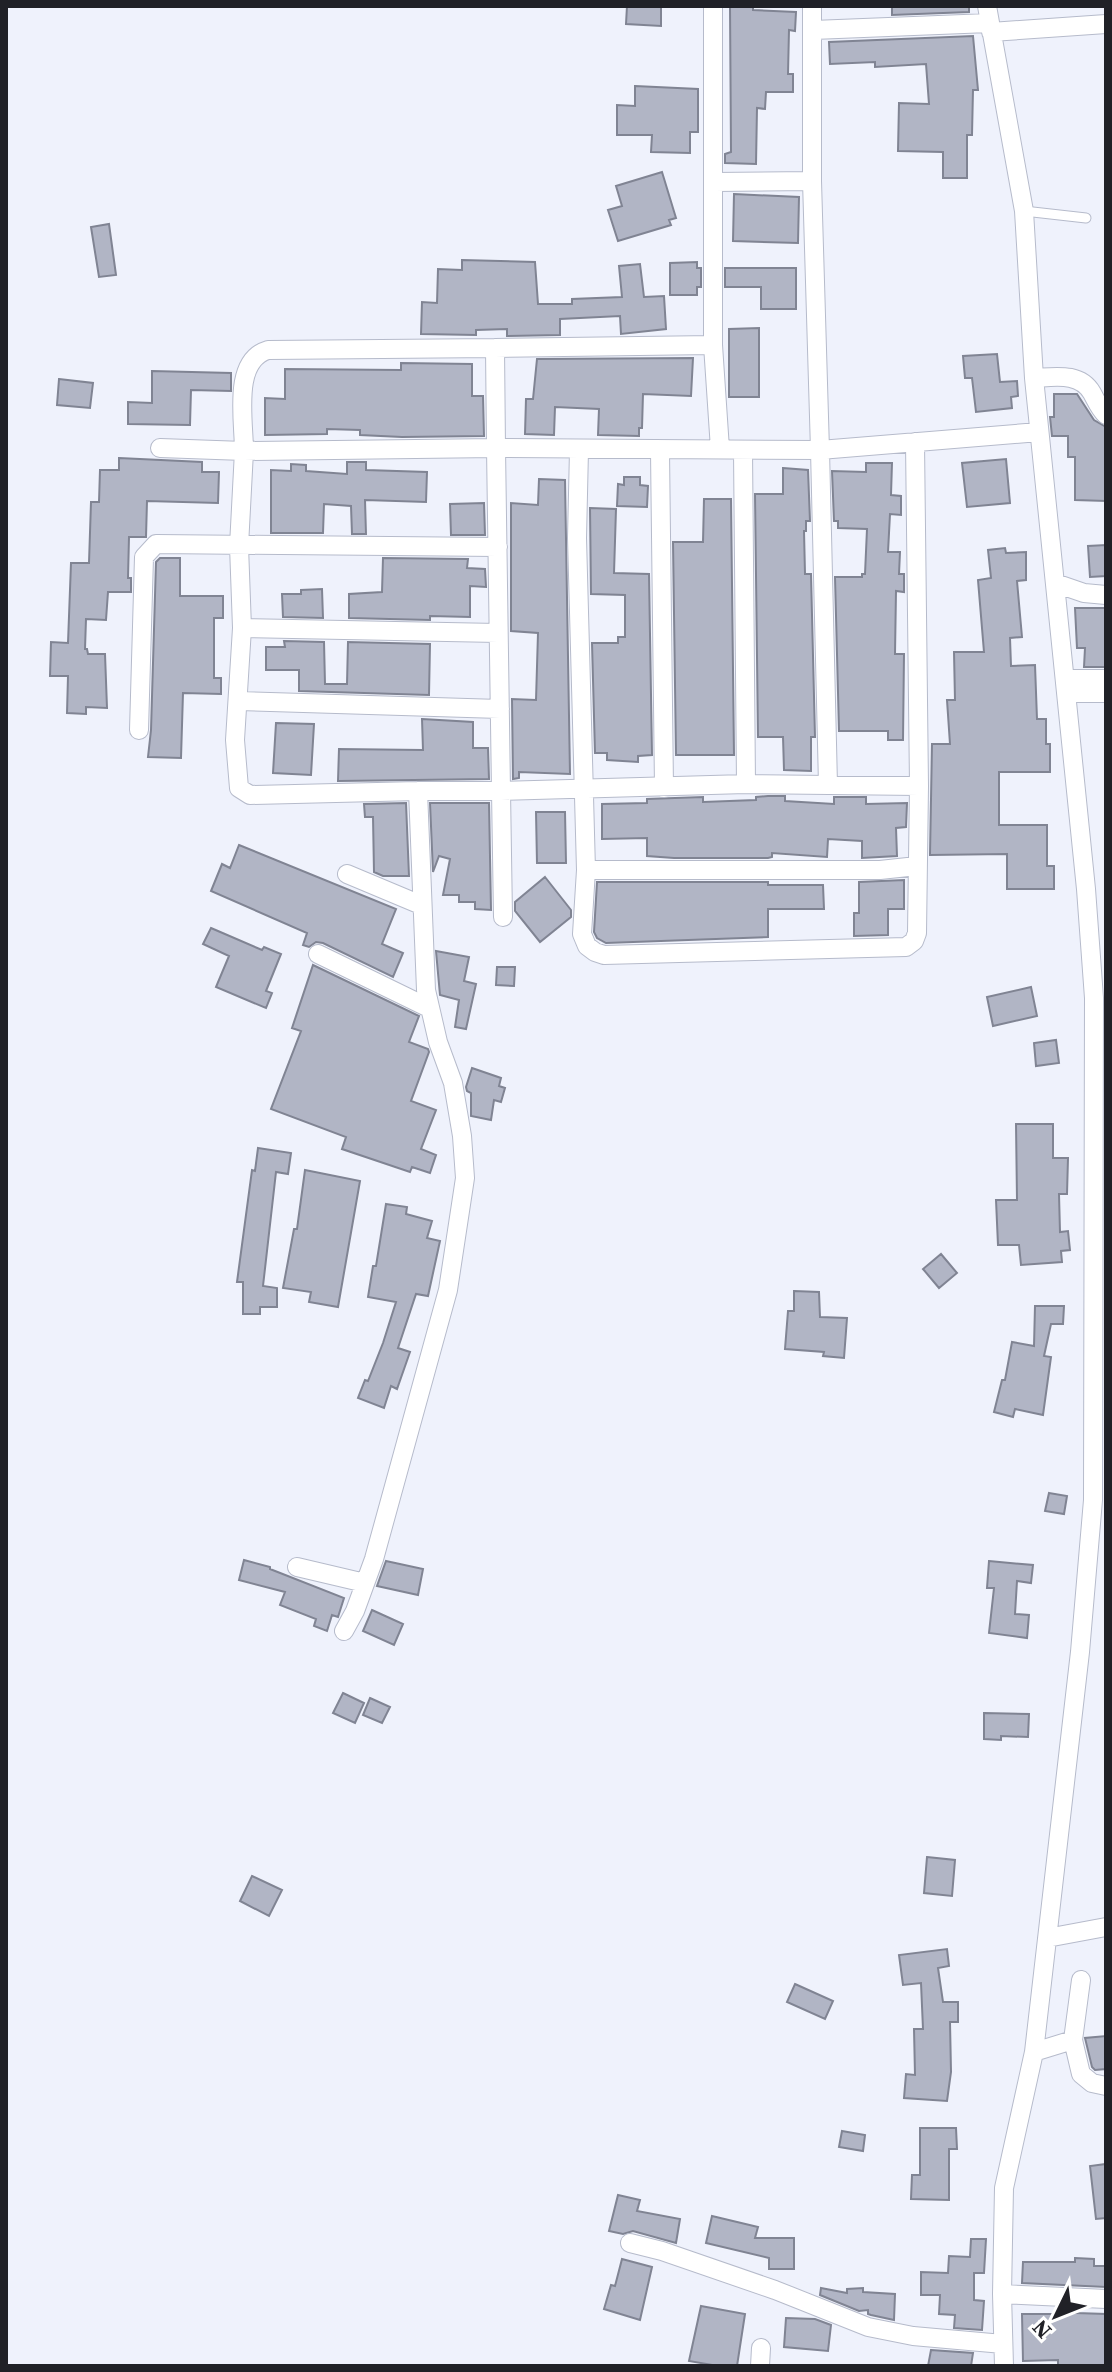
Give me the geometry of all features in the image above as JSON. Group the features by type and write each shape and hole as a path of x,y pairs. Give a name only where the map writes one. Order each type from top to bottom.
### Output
{"street":[{"path":"713,6 713,345 720,449"},
{"path":"812,6 812,181 828,785"},
{"path":"813,30 989,20 1106,24"},
{"path":"989,20 1024,211 1034,378 1086,889 1094,998 1100,1502 1034,2052 1004,2188 1004,2366"},
{"path":"714,182 812,181"},
{"path":"713,345 268,350 258,353 249,362 243,380 244,451 239,546 242,628 236,780 239,788 244,793 584,791 746,784 919,786"},
{"path":"495,348 503,917"},
{"path":"1034,378 1073,378 1090,390 1106,415"},
{"path":"160,448 244,451 496,448 820,450 1039,432"},
{"path":"579,450 577,538 586,870 582,934 587,946 604,955 906,947 914,941 917,933 919,786 915,442"},
{"path":"743,450 746,784"},
{"path":"660,451 664,788"},
{"path":"139,730 144,557 156,544 498,547"},
{"path":"1055,583 1084,593 1106,595"},
{"path":"242,628 498,633"},
{"path":"1066,686 1106,679"},
{"path":"1066,686 1106,693"},
{"path":"238,701 500,709"},
{"path":"344,1631 374,1559 448,1290 464,1190 462,1136 453,1083 429,1008 421,905 418,791"},
{"path":"586,870 880,870 917,866"},
{"path":"347,874 421,905"},
{"path":"318,954 429,1008"},
{"path":"297,1567 365,1583"},
{"path":"1047,1938 1106,1927"},
{"path":"1081,1980 1073,2040 1081,2074 1092,2083 1106,2086"},
{"path":"1034,2052 1073,2040"},
{"path":"630,2243 775,2290 868,2327 913,2336 1003,2344"},
{"path":"1002,2294 1106,2299"}],"lane":[{"path":"1024,211 1086,218"}],"building":[{"path":"627,6 661,6 661,26 626,24"},
{"path":"730,6 796,12 795,31 789,30 788,74 793,74 793,92 766,92 765,109 757,108 756,164 725,163 725,154 731,152"},
{"path":"892,6 969,6 969,12 892,15"},
{"path":"973,36 978,90 973,90 972,135 967,135 967,178 943,178 943,152 898,151 899,103 929,104 926,64 875,67 875,62 830,64 829,42"},
{"path":"635,86 698,89 698,132 690,132 690,153 651,152 652,135 617,135 617,105 635,106"},
{"path":"662,172 676,218 669,220 671,225 618,241 608,210 622,206 616,186"},
{"path":"734,194 799,197 798,243 733,241"},
{"path":"109,224 116,275 99,277 91,227"},
{"path":"462,260 535,262 538,304 572,304 572,299 622,297 619,266 640,264 644,297 664,296 666,329 621,334 620,316 560,319 560,335 507,336 507,329 476,330 476,335 421,334 422,302 437,303 438,269 462,270"},
{"path":"697,262 697,268 701,268 701,287 697,287 697,295 670,295 670,263"},
{"path":"725,268 796,268 796,309 761,309 761,287 725,287"},
{"path":"759,328 759,397 729,397 729,329"},
{"path":"997,354 1000,382 1017,381 1018,396 1011,397 1012,408 976,412 972,378 965,378 963,356"},
{"path":"693,358 691,396 643,394 639,436 598,435 599,409 555,407 554,435 525,434 526,399 533,399 537,359"},
{"path":"401,363 472,364 472,396 483,396 484,436 402,437 360,435 360,430 327,429 327,434 265,435 265,398 285,399 285,369 401,370"},
{"path":"152,371 231,373 231,391 191,390 190,425 128,424 128,402 152,403"},
{"path":"59,379 93,383 90,408 57,405"},
{"path":"1054,394 1077,394 1094,420 1106,427 1106,501 1075,500 1075,457 1068,457 1068,436 1052,436 1050,417 1054,417"},
{"path":"119,458 202,462 202,472 219,472 218,503 147,501 146,537 129,537 128,578 131,578 131,592 108,592 106,620 86,619 85,649 88,654 105,654 107,708 86,707 86,714 67,713 68,676 50,676 51,642 68,643 71,563 89,563 91,502 99,502 100,470 119,470"},
{"path":"1006,459 1010,503 967,507 962,463"},
{"path":"347,462 366,462 366,470 427,472 426,502 365,500 366,534 352,534 351,506 324,504 323,533 271,533 271,470 291,471 291,464 306,465 306,471 347,474"},
{"path":"866,463 892,463 891,495 901,496 901,515 890,514 888,552 900,552 899,574 904,574 904,592 896,591 895,654 904,654 903,740 888,740 888,731 839,731 835,577 862,577 865,574 867,529 838,528 838,521 834,521 832,471 866,472"},
{"path":"783,468 808,470 810,521 806,521 804,531 805,574 811,574 815,737 811,737 811,771 784,770 783,737 758,737 755,494 783,494"},
{"path":"624,477 640,477 640,485 648,486 647,507 617,506 618,484 624,485"},
{"path":"539,479 565,480 570,774 519,772 519,778 513,779 512,699 536,700 538,633 511,631 511,503 538,505"},
{"path":"704,499 731,499 734,755 676,755 673,542 703,542"},
{"path":"484,503 485,535 451,535 450,504"},
{"path":"590,508 616,509 614,573 649,574 652,755 638,756 638,762 607,760 607,753 595,753 592,643 618,643 618,637 625,637 625,595 591,594"},
{"path":"1106,545 1106,576 1090,577 1088,546"},
{"path":"1005,548 1006,553 1026,552 1026,580 1017,581 1022,637 1010,638 1011,666 1035,665 1037,719 1046,719 1050,772 999,772 999,825 1047,825 1047,866 1054,866 1054,889 1007,889 1007,854 930,855 932,744 950,744 947,700 955,700 954,652 984,652 978,580 991,578 988,550"},
{"path":"160,558 180,558 180,596 223,596 223,618 214,618 214,678 221,678 221,694 183,693 181,758 148,757 156,562"},
{"path":"383,558 468,559 467,568 485,569 486,587 470,586 470,617 430,616 430,620 349,618 349,594 382,592"},
{"path":"322,589 323,618 283,617 282,594"},
{"path":"1075,608 1106,608 1106,667 1084,667 1085,648 1077,648"},
{"path":"284,641 324,642 325,684 347,684 348,642 430,644 429,695 299,691 299,670 266,670 266,647 285,647"},
{"path":"422,719 473,722 473,748 488,748 489,779 338,781 339,749 423,750"},
{"path":"276,723 314,724 311,775 273,773"},
{"path":"785,796 785,801 834,804 834,797 866,797 866,804 907,803 906,827 896,828 897,856 862,858 862,841 828,839 827,857 772,853 772,857 768,858 674,858 647,856 647,838 602,839 602,804 647,803 647,799 703,797 703,802"},
{"path":"406,803 409,876 383,876 374,872 373,817 365,817 364,804"},
{"path":"430,803 489,803 491,910 475,909 475,902 459,902 459,895 443,895 450,859 439,856 433,872"},
{"path":"536,812 565,812 566,863 537,863"},
{"path":"239,845 396,909 382,944 403,953 393,977 323,943 316,942 309,947 303,945 307,933 211,891 222,864 230,868"},
{"path":"545,877 571,910 571,917 540,942 515,911 515,902"},
{"path":"904,880 904,909 888,909 888,935 854,936 854,913 859,913 859,882"},
{"path":"597,882 823,885 824,909 768,909 768,937 606,943 594,932"},
{"path":"211,928 262,950 264,947 281,954 266,991 272,993 266,1008 216,987 229,956 203,944"},
{"path":"436,951 469,957 464,981 476,984 466,1029 455,1027 459,1000 440,995"},
{"path":"313,965 419,1016 409,1042 429,1052 411,1101 436,1110 421,1149 436,1155 430,1173 412,1167 410,1172 342,1149 346,1137 271,1109 301,1031 292,1028"},
{"path":"497,967 515,967 514,986 496,985"},
{"path":"1031,987 1037,1016 993,1026 987,997"},
{"path":"1056,1040 1059,1063 1036,1066 1034,1043"},
{"path":"472,1068 501,1078 499,1086 505,1088 501,1102 494,1100 491,1120 471,1116 471,1093 466,1087"},
{"path":"1016,1124 1053,1124 1053,1158 1068,1158 1067,1194 1059,1194 1060,1232 1068,1231 1070,1250 1061,1251 1062,1262 1021,1265 1019,1245 998,1245 996,1200 1017,1200"},
{"path":"258,1148 291,1153 288,1174 276,1172 263,1286 277,1288 277,1307 260,1307 260,1314 243,1314 243,1282 237,1282 252,1170 255,1171"},
{"path":"305,1170 360,1181 338,1307 309,1302 311,1292 283,1288 294,1229 297,1229"},
{"path":"386,1204 407,1207 406,1214 432,1221 427,1238 440,1241 428,1296 416,1294 398,1348 410,1352 397,1389 391,1386 384,1408 358,1398 365,1380 368,1381 396,1302 368,1297"},
{"path":"941,1254 957,1273 939,1288 923,1269"},
{"path":"794,1291 819,1292 820,1317 847,1318 844,1358 823,1356 824,1352 785,1349 788,1311 794,1311"},
{"path":"1035,1306 1064,1306 1063,1324 1051,1324 1044,1356 1051,1357 1043,1415 1015,1409 1013,1417 994,1412 1002,1380 1005,1380 1012,1342 1034,1346"},
{"path":"1049,1493 1067,1496 1064,1514 1045,1511"},
{"path":"244,1560 270,1567 344,1598 338,1617 332,1615 327,1631 314,1626 316,1619 280,1605 285,1592 239,1580"},
{"path":"386,1561 423,1569 418,1595 377,1586"},
{"path":"989,1561 1033,1565 1031,1583 1017,1581 1015,1614 1029,1615 1027,1638 989,1633 994,1588 987,1588"},
{"path":"372,1610 403,1624 394,1645 363,1631"},
{"path":"343,1693 364,1703 355,1723 333,1713"},
{"path":"370,1698 390,1707 382,1723 363,1715"},
{"path":"984,1713 1029,1714 1028,1737 984,1739"},
{"path":"927,1857 955,1860 952,1896 924,1893"},
{"path":"252,1876 282,1890 269,1916 240,1901"},
{"path":"947,1949 949,1966 938,1968 943,2002 958,2002 958,2022 950,2022 951,2072 947,2101 904,2098 906,2074 915,2075 914,2029 923,2029 921,1983 903,1985 899,1955"},
{"path":"795,1984 833,2001 825,2019 787,2002"},
{"path":"1106,2036 1106,2069 1095,2070 1085,2038"},
{"path":"920,2128 956,2128 957,2149 949,2149 949,2200 911,2199 912,2175 920,2175"},
{"path":"842,2131 865,2135 863,2151 839,2147"},
{"path":"1106,2164 1106,2218 1096,2219 1090,2166"},
{"path":"618,2195 640,2200 637,2211 680,2219 676,2243 633,2231 623,2234 609,2231"},
{"path":"712,2216 758,2227 755,2238 794,2238 794,2269 769,2269 769,2258 706,2243"},
{"path":"971,2239 986,2239 984,2273 974,2273 974,2300 984,2301 982,2330 954,2328 955,2315 939,2314 940,2295 921,2295 921,2272 948,2273 949,2256 970,2257"},
{"path":"1075,2258 1094,2259 1094,2266 1106,2266 1106,2287 1022,2283 1023,2262 1075,2262"},
{"path":"622,2259 652,2267 640,2320 604,2309 611,2285 615,2286"},
{"path":"821,2288 847,2293 847,2289 863,2288 863,2292 895,2294 894,2320 868,2314 868,2310 859,2311 820,2295"},
{"path":"701,2306 745,2314 737,2366 689,2361"},
{"path":"1058,2309 1106,2314 1106,2366 1058,2366 1058,2360 1023,2361 1022,2314 1058,2314"},
{"path":"786,2318 815,2319 831,2325 828,2351 784,2347"},
{"path":"931,2350 973,2353 971,2366 928,2366"}]}
